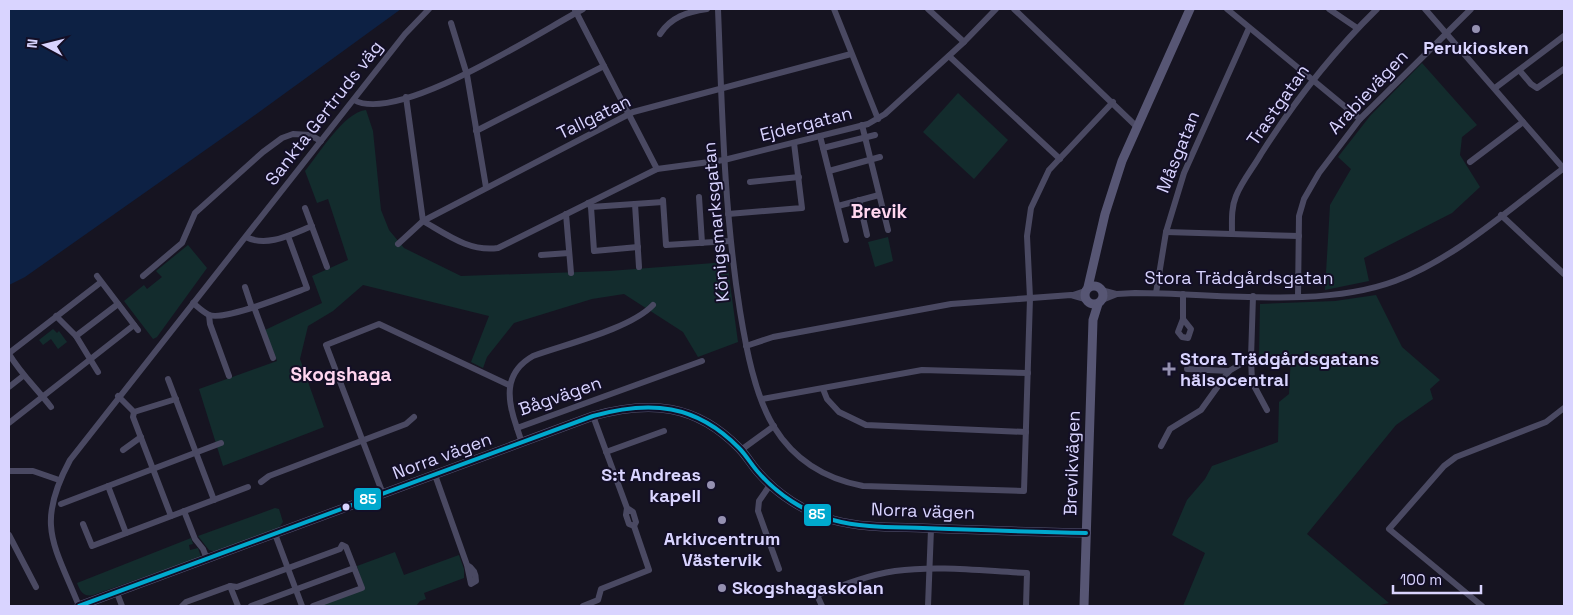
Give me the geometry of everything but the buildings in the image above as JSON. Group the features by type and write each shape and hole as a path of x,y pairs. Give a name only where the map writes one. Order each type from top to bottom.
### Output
{"street":[{"name":"Sankta Gertruds väg","path":"79,606 55,546 50,527 51,507 59,480 79,446 118,396 322,142 405,34 429,9"},
{"path":"354,100 368,105 406,98 466,75 576,11 584,9"},
{"path":"660,34 666,25 684,14 707,9"},
{"name":"Königsmarksgatan","path":"718,9 724,160 730,241 746,346 762,399 774,426 784,441 818,471 845,482 863,486 1024,492 1026,432"},
{"path":"834,9 878,119"},
{"path":"928,9 964,42"},
{"name":"Ejdergatan","path":"422,221 469,246 488,249 508,244 566,214 590,205 657,169 724,160 862,126 878,119 949,56 996,9"},
{"path":"1014,9 1136,126"},
{"path":"1086,295 1113,186 1136,126 1190,9"},
{"path":"1227,9 1360,119"},
{"path":"1329,9 1357,28"},
{"name":"Trastgatan","path":"1232,234 1234,203 1241,186 1274,134 1313,80 1357,28 1377,9"},
{"path":"1425,9 1564,168"},
{"name":"Arabievägen","path":"1298,297 1300,216 1304,199 1335,149 1360,119 1471,9"},
{"path":"576,11 657,169"},
{"path":"451,23 466,75 486,188"},
{"name":"Måsgatan","path":"1156,293 1166,232 1184,172 1248,28"},
{"path":"1495,88 1564,36"},
{"name":"Tallgatan","path":"398,244 422,221 629,114 851,54"},
{"path":"949,56 1060,159"},
{"path":"476,131 604,66"},
{"path":"1520,71 1537,88 1564,69"},
{"path":"406,98 422,221"},
{"path":"823,389 827,399 839,412 866,425 1026,432 1030,298 1027,236 1030,215 1042,182 1060,159 1113,102"},
{"path":"1470,162 1523,122"},
{"path":"862,126 888,230"},
{"path":"143,276 182,243 195,212 263,152 282,138 293,134 310,135 322,142"},
{"path":"823,148 875,135"},
{"path":"820,136 846,240"},
{"path":"728,214 802,208 794,143"},
{"path":"829,171 880,157"},
{"name":"Stora Trädgårdsgatan","path":"1101,289 1117,294 1156,293 1298,297 1348,293 1395,281 1451,253 1564,168"},
{"path":"750,182 799,177"},
{"path":"838,206 879,195"},
{"path":"699,197 702,243"},
{"path":"859,200 867,235"},
{"name":"Ejdergatan","path":"590,205 663,201 666,245 730,241"},
{"path":"635,204 639,267"},
{"path":"590,205 594,251 638,247"},
{"path":"305,208 327,267"},
{"path":"566,214 571,274"},
{"path":"1501,215 1564,274"},
{"path":"246,237 261,242 288,236 312,226"},
{"path":"1166,232 1299,236"},
{"path":"193,302 209,315 215,316 253,308 307,288 288,236"},
{"path":"541,255 569,252"},
{"path":"746,346 773,337 951,304 1086,295 1100,302 1101,289 1095,264"},
{"path":"9,423 43,397 89,361 136,328 99,279 9,353 23,376 43,397 51,407"},
{"path":"1086,295 1094,286 1101,289"},
{"path":"245,287 273,358"},
{"name":"Stora Trädgårdsgatan","path":"1100,302 1117,294"},
{"path":"1182,319 1183,294"},
{"name":"Brevikvägen","path":"1084,606 1093,320 1086,295"},
{"path":"1253,296 1252,382 1267,410"},
{"name":"Brevikvägen","path":"1093,320 1100,302"},
{"path":"76,336 118,304"},
{"name":"Bågvägen","path":"653,305 628,322 526,360 516,370 509,385 508,401 516,428 702,361"},
{"path":"209,315 210,324 229,376"},
{"path":"56,316 76,336 89,361 98,372"},
{"path":"383,494 326,345 379,324 509,385"},
{"path":"1161,446 1170,429 1201,410 1229,371 1251,358"},
{"path":"1187,369 1229,371"},
{"path":"762,399 922,370 1028,373"},
{"path":"9,387 23,376"},
{"path":"168,378 214,500"},
{"path":"118,396 134,412"},
{"path":"134,412 176,399"},
{"name":"Norra vägen","path":"79,606 522,444 593,416 642,406 681,411 707,422 741,450 770,485 804,508 833,520 864,526 1086,533"},
{"path":"1482,606 1389,529 1444,466 1456,457 1546,422 1564,408"},
{"path":"134,412 133,417 170,516"},
{"path":"583,606 598,600 601,589 648,570 634,526 629,524 626,515 628,508 593,416"},
{"path":"261,482 269,476 406,424 414,417"},
{"path":"741,450 774,426"},
{"path":"516,428 522,444"},
{"path":"606,452 664,431"},
{"path":"123,450 140,437"},
{"path":"62,504 222,443"},
{"path":"9,471 33,470 59,480"},
{"path":"435,475 467,565"},
{"path":"770,485 759,501 758,511 778,570"},
{"path":"108,486 126,533"},
{"path":"83,524 92,546 248,487"},
{"path":"184,510 195,539 203,549 207,559"},
{"path":"928,606 931,528"},
{"path":"275,534 302,606"},
{"path":"9,535 36,587"},
{"path":"186,605 230,586 238,587 289,569 340,549 342,545 346,547 362,588 313,606"},
{"path":"250,606 354,568"},
{"path":"822,606 818,595 861,579 895,571 930,569 1027,572 1026,606"},
{"path":"230,586 238,606"},
{"path":"117,593 122,606"}],"green space":[{"path":"1422,63 1477,125 1462,137 1460,155 1480,187 1452,213 1364,258 1369,281 1325,290 1330,205 1351,169 1338,157 1370,116"},
{"path":"958,93 1008,140 974,179 923,132"},
{"path":"366,110 373,131 381,210 389,230 404,248 461,276 609,271 727,262 738,342 698,357 683,332 624,294 592,299 514,323 487,357 483,368 471,362 489,316 363,285 333,311 308,326 300,359 324,427 223,466 199,389 277,361 265,330 322,303 312,276 348,260 328,199 317,203 305,171 349,118 358,112"},
{"path":"888,237 893,261 875,267 868,242"},
{"path":"188,245 207,268 157,337 153,339 124,301 144,285 147,289 162,277 156,271"},
{"path":"1376,295 1402,347 1440,380 1430,389 1433,399 1396,425 1307,534 1389,603 1376,606 1183,606 1205,553 1172,535 1187,500 1205,479 1212,466 1278,442 1279,402 1289,394 1291,355 1259,356 1260,304 1335,301"},
{"path":"53,329 57,333 59,331 67,342 58,349 51,339 43,345 39,340"},
{"path":"275,508 279,509 283,522 278,529 215,552 209,550 198,536"},
{"path":"191,538 193,544 189,545 190,550 198,548 201,557 93,595 84,594 78,586 77,583"},
{"path":"395,552 404,575 459,555 464,569 464,578 424,593 426,599 420,601 416,606 319,606 364,589 357,566"}],"water":[{"path":"9,9 401,9 248,120 25,277 9,285"}],"transit line":[{"name":"85","path":"79,606 593,416 634,408 653,407 671,409 689,414 706,422 723,433 739,448 765,480 782,495 822,517 878,527 1086,533"}],"place":[{"name":"Perukiosken","path":"1476,29"},
{"name":"Stora Trädgårdsgatans hälsocentral","path":"1169,369"},
{"name":"S:t Andreas kapell","path":"711,485"},
{"name":"Arkivcentrum Västervik","path":"722,520"},
{"name":"Skogshagaskolan","path":"722,588"}],"district":[{"name":"Brevik","path":"879,211"},
{"name":"Skogshaga","path":"341,374"}]}
